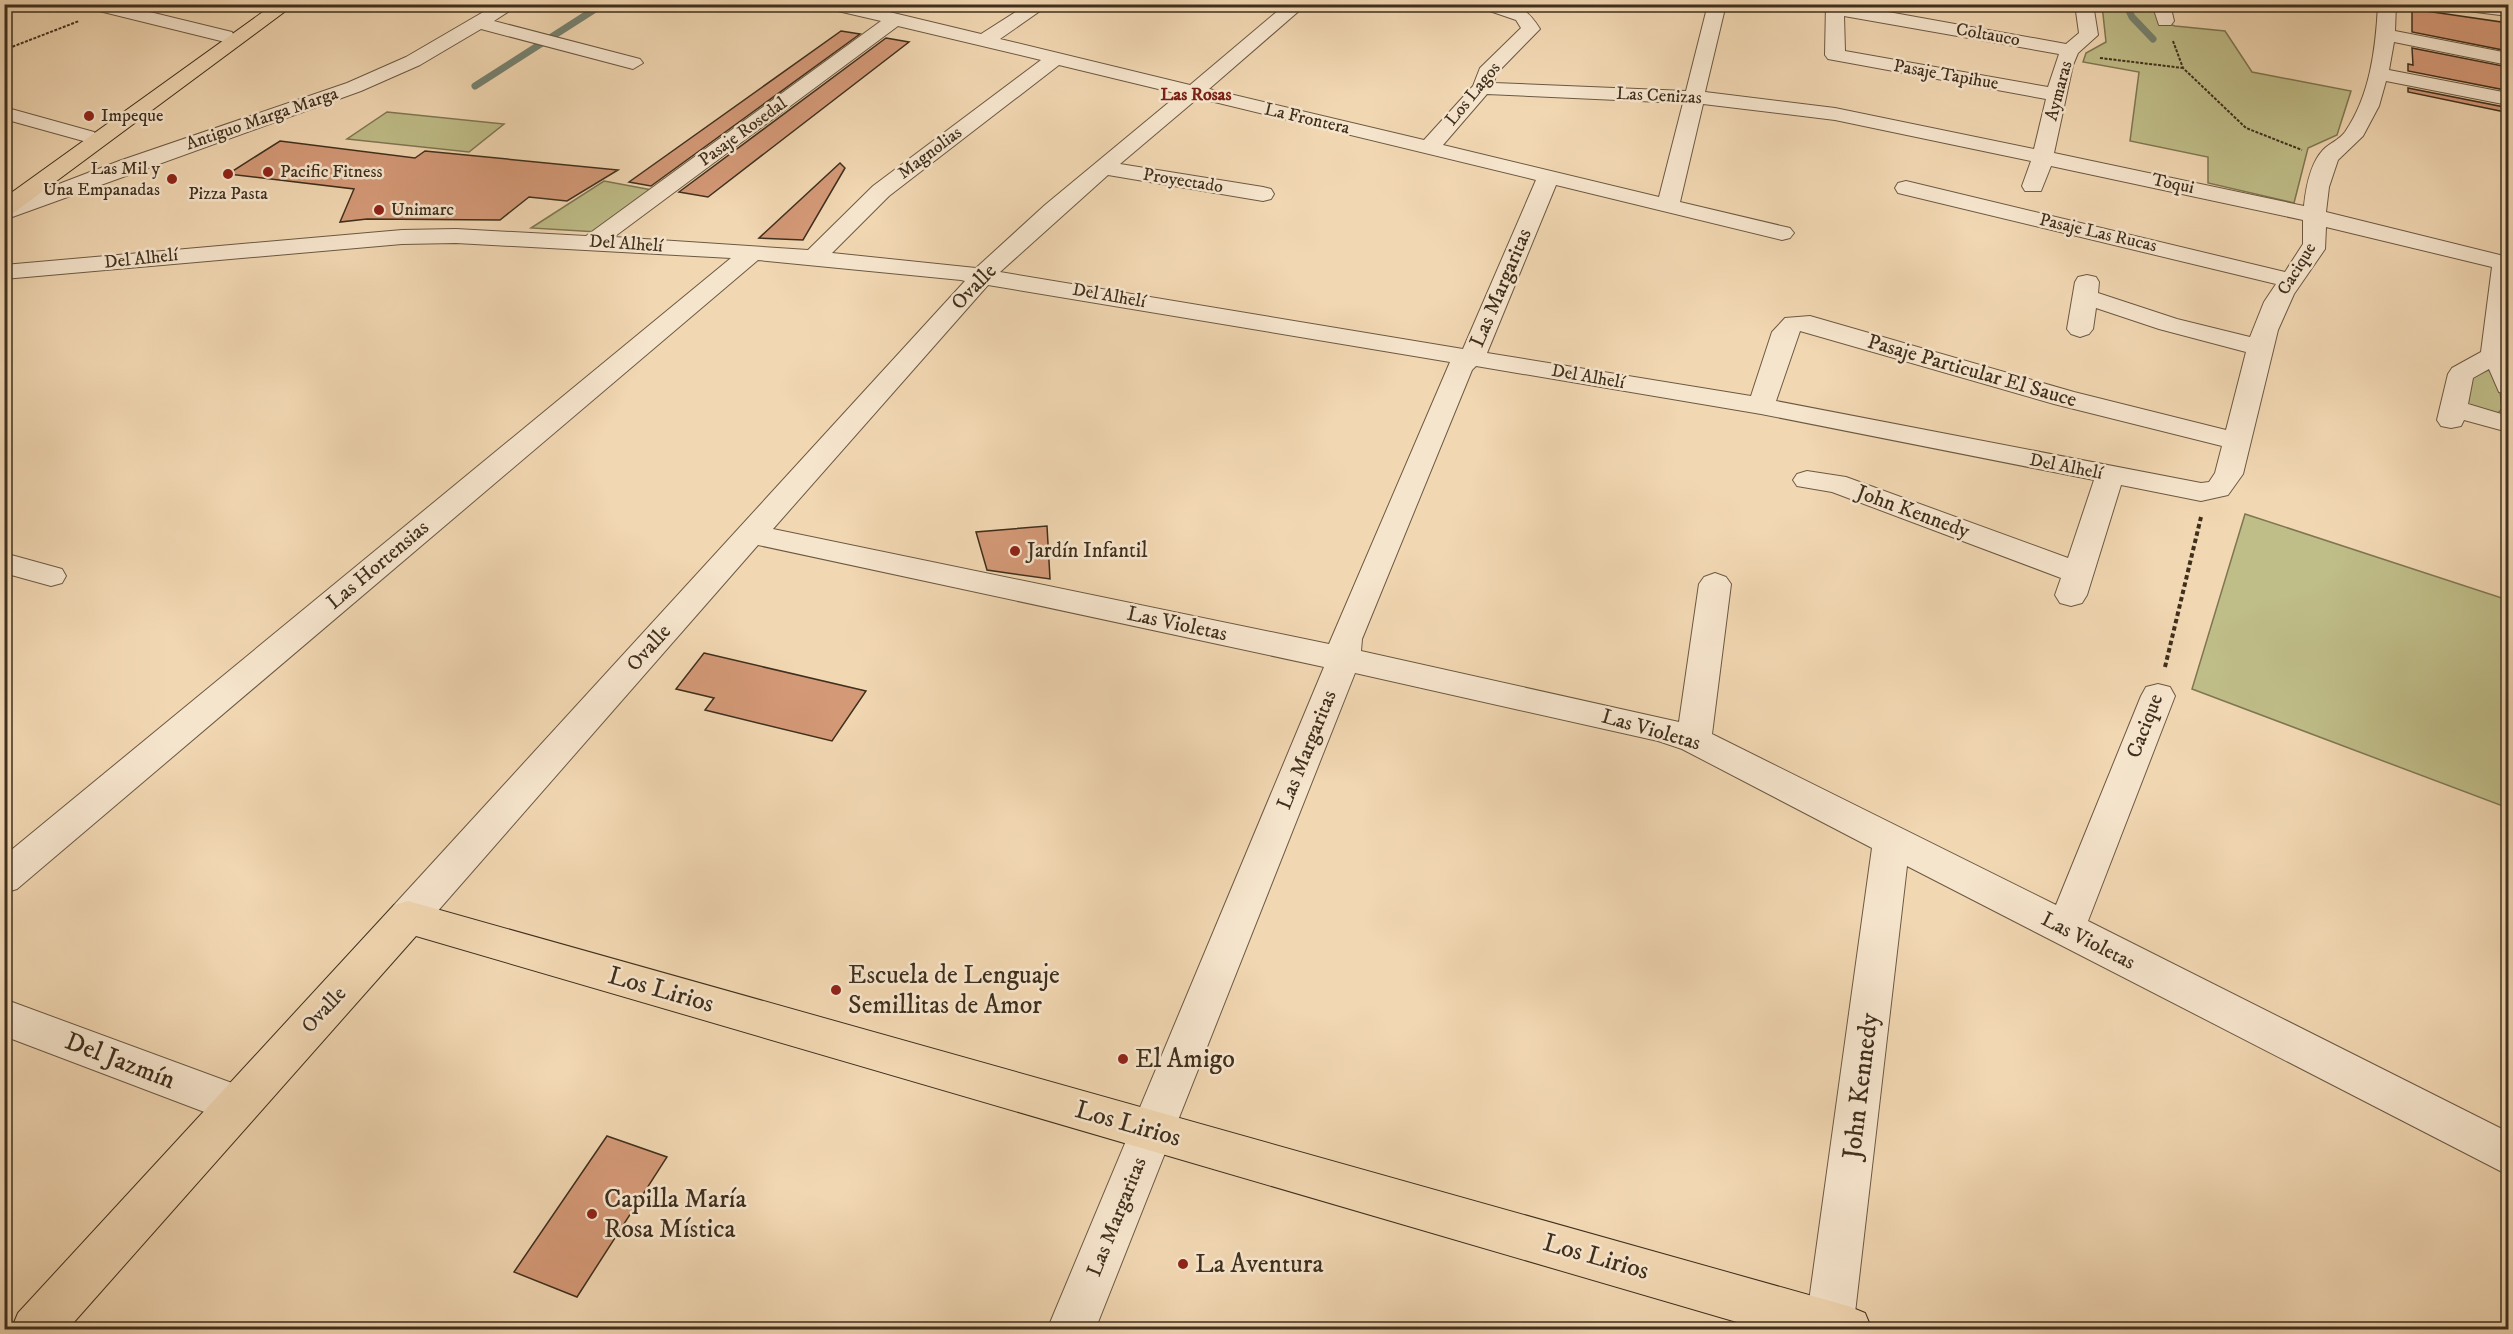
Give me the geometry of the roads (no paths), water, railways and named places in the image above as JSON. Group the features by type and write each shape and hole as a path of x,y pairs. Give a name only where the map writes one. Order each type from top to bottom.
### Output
{"main road":[{"path":"4,196 268,4"},
{"path":"4,211 286,4"},
{"name":"Ovalle","path":"35,1329 236,1104 408,917"},
{"name":"Los Lirios","path":"408,917 1836,1327"}],"street":[{"path":"4,8 13,4"},
{"path":"93,4 225,36"},
{"path":"131,13 154,4"},
{"name":"Antiguo Marga Marga","path":"4,211 354,87 412,60 511,4"},
{"name":"La Frontera","path":"831,4 893,21 1782,232"},
{"path":"982,42 1041,4"},
{"name":"Ovalle","path":"408,917 983,275 1103,168 1298,4"},
{"name":"Los Lagos","path":"1429,148 1482,88 1487,72 1531,29 1523,16 1487,4"},
{"path":"1668,205 1717,4"},
{"name":"Aymaras","path":"2033,186 2043,157 2064,65 2070,52 2089,36 2085,4"},
{"path":"2387,4 2386,35 2379,74 2508,99"},
{"path":"2452,4 2508,11"},
{"name":"Coltauco","path":"1835,7 1957,21 2070,52"},
{"name":"Pasaje Tapihue","path":"1835,7 1835,55 2057,96"},
{"name":"Pasaje Rosedal","path":"593,242 893,21"},
{"path":"479,23 633,63"},
{"path":"2386,35 2508,59"},
{"name":"Magnolias","path":"813,259 881,191 1056,58"},
{"name":"Cacique","path":"2201,504 2218,489 2229,474 2258,347 2274,308 2290,280 2313,249 2317,234 2314,216 2327,160 2353,138 2379,74"},
{"name":"Las Cenizas","path":"1482,88 1695,97 1834,114"},
{"path":"4,113 87,136"},
{"name":"Toqui","path":"1834,114 2294,210 2507,263"},
{"name":"Proyectado","path":"1103,168 1263,194"},
{"name":"Las Margaritas","path":"1071,1329 1344,659 1346,639 1460,366 1472,357 1548,177"},
{"name":"Pasaje Las Rucas","path":"1906,188 2290,280"},
{"name":"Del Alhelí","path":"4,272 174,255 402,237 467,236 753,252 983,275 1761,406 2110,475 2201,504"},
{"name":"Las Hortensias","path":"4,878 753,252"},
{"path":"2493,356 2507,263"},
{"path":"2084,306 2258,347"},
{"name":"Pasaje Particular El Sauce","path":"1761,406 1785,332 1794,323 1810,324 2064,398 2238,442"},
{"path":"2493,356 2501,365 2508,386"},
{"path":"2493,356 2461,374 2452,414 2508,424"},
{"name":"John Kennedy","path":"1807,480 1836,483 2019,550 2075,584 2110,475"},
{"name":"Las Violetas","path":"751,534 1344,659 1661,729 1694,740 2508,1154"},
{"name":"John Kennedy","path":"2019,550 2091,540"},
{"path":"4,563 51,576"},
{"path":"1694,740 1715,584"},
{"name":"Cacique","path":"2065,930 2158,696"},
{"name":"John Kennedy","path":"1836,1327 1891,842"},
{"name":"Del Jazmín","path":"4,1017 236,1104"}],"waterway":[{"path":"475,86 603,4"},
{"path":"2126,4 2132,17 2153,39"}],"place":[{"name":"Impeque","path":"89,116"},
{"name":"Pacific Fitness","path":"268,172"},
{"name":"Pizza Pasta","path":"228,174"},
{"name":"Las Mil y Una Empanadas","path":"172,179"},
{"name":"Unimarc","path":"379,210"},
{"name":"Jardín Infantil","path":"1015,551"},
{"name":"Escuela de Lenguaje Semillitas de Amor","path":"836,990"},
{"name":"El Amigo","path":"1123,1059"},
{"name":"Capilla María Rosa Mística","path":"592,1214"},
{"name":"La Aventura","path":"1183,1264"}],"district":[{"name":"Las Rosas","path":"1196,95"}]}
